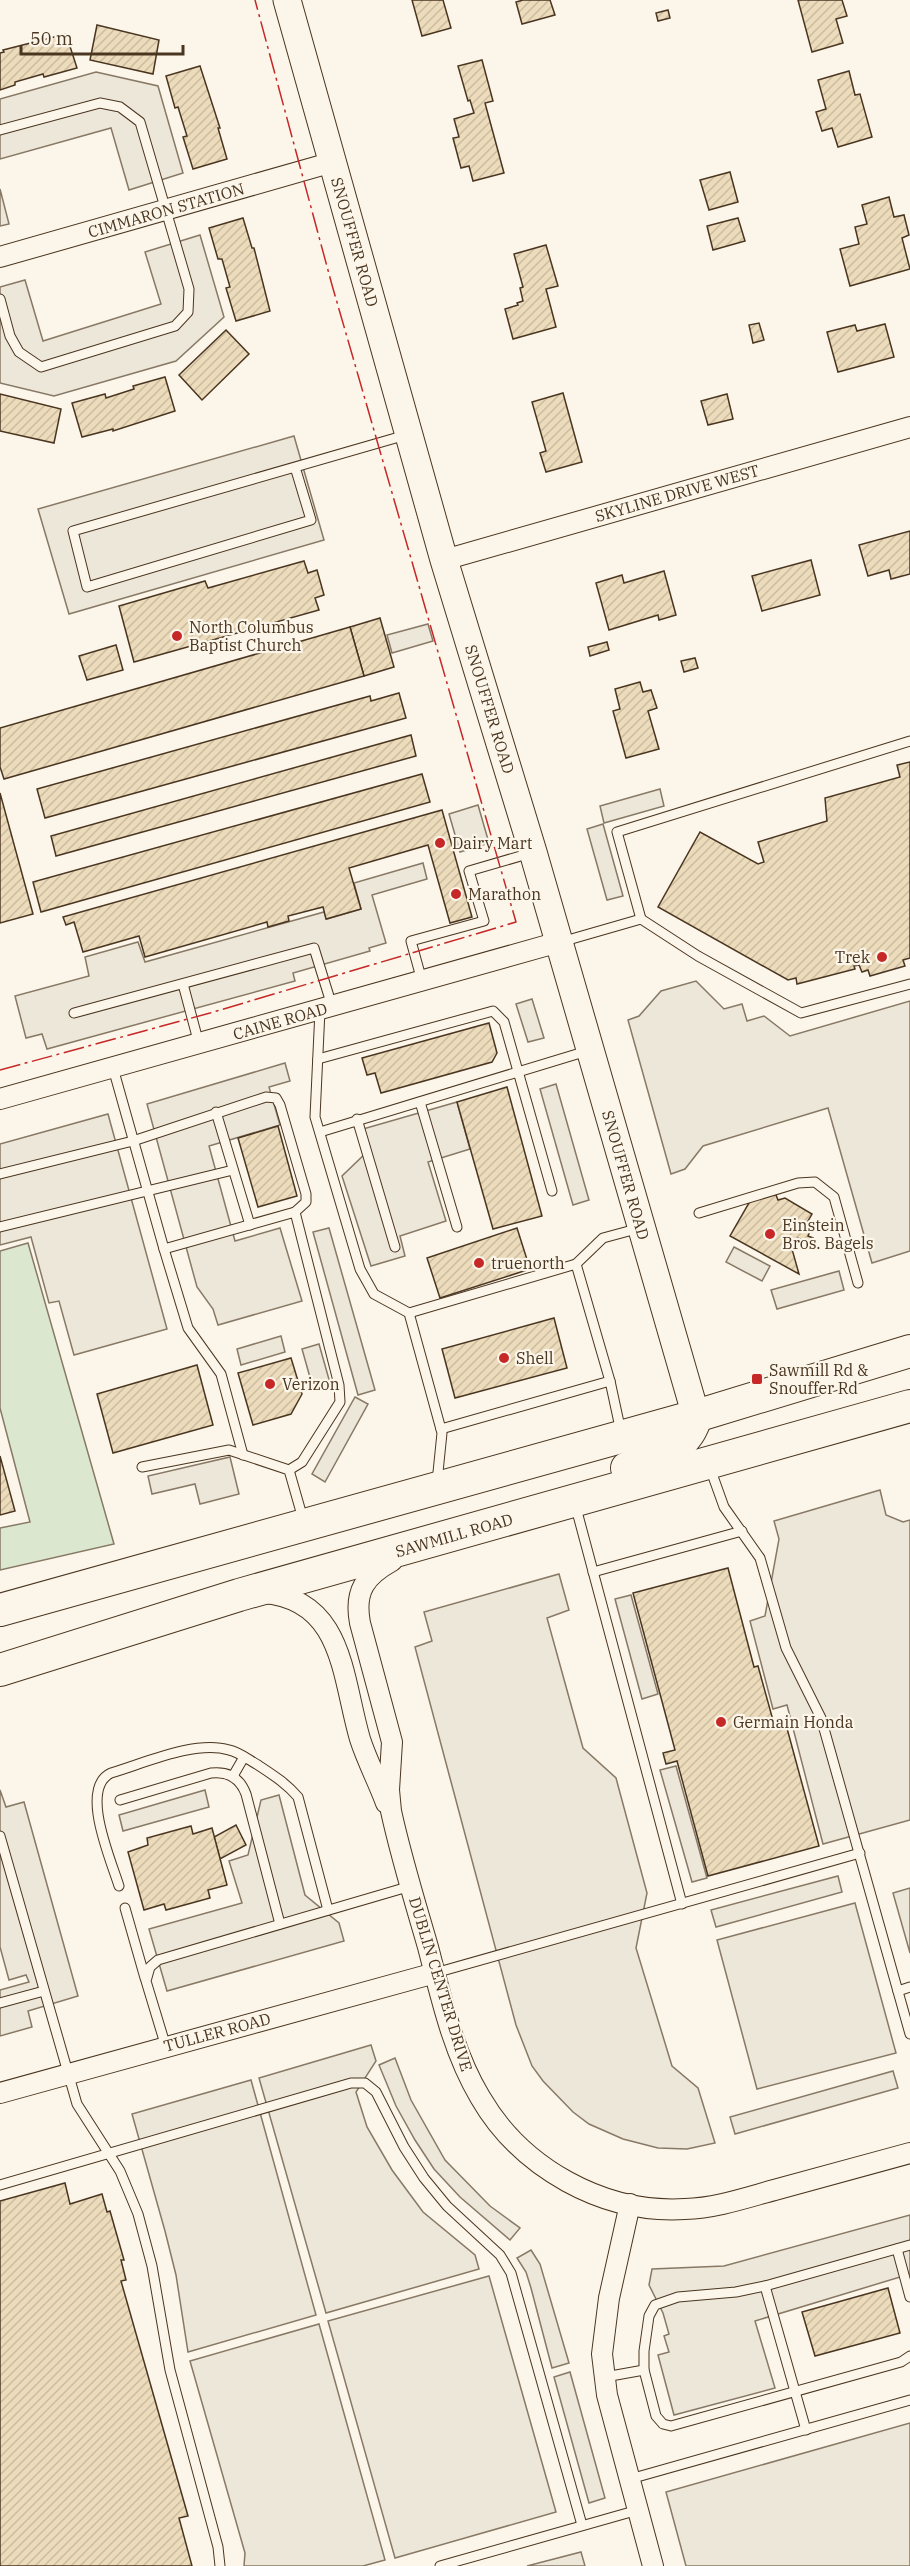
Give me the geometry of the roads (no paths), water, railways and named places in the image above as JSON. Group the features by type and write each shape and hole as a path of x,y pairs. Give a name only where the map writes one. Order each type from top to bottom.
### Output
{"main road":[{"name":"SNOUFFER ROAD","path":"287,0 444,560 560,942 696,1416"},
{"path":"0,1610 696,1416 910,1351"},
{"name":"SAWMILL ROAD","path":"0,1670 239,1595 910,1406"},
{"path":"512,1519 669,1452 686,1440 693,1430 696,1416"}],"street":[{"name":"CIMMARON STATION","path":"0,257 333,162"},
{"name":"SKYLINE DRIVE WEST","path":"444,560 910,427"},
{"name":"CAINE ROAD","path":"0,1099 560,942"},
{"name":"DUBLIN CENTER DRIVE","path":"438,1540 409,1552 372,1573 363,1585 358,1601 360,1623 392,1742 390,1800 395,1826 435,1973 466,2068 479,2097 504,2130 540,2164 564,2180 585,2190 630,2205 670,2210 716,2206 910,2153"},
{"name":"DUBLIN CENTER DRIVE","path":"239,1595 264,1593 290,1598 310,1609 326,1626 338,1657 364,1750 395,1826"},
{"name":"TULLER ROAD","path":"0,2093 435,1973"},
{"path":"630,2205 603,2328 604,2377 653,2566"}],"lane":[{"path":"0,130 100,103 120,107 140,122 189,289 188,312 175,326 41,367 19,352 10,336 0,299"},
{"path":"295,467 311,520 87,587 73,531 409,434"},
{"path":"910,741 616,832 641,919 698,956 801,1013 910,984"},
{"path":"422,981 411,941 484,921 469,871 533,852"},
{"path":"560,942 641,919"},
{"path":"74,1013 314,948 326,1008 318,1059 315,1118 360,1269 374,1294 409,1313 576,1264 603,1238 641,1227"},
{"path":"183,984 199,1044"},
{"path":"318,1059 493,1011 504,1022 552,1191"},
{"path":"320,1132 590,1050"},
{"path":"113,1068 188,1328 222,1374 243,1455"},
{"path":"0,1174 133,1141 257,1099 276,1098 306,1194 306,1202 295,1212 164,1249"},
{"path":"420,1102 457,1227"},
{"path":"216,1112 250,1225"},
{"path":"357,1119 395,1247"},
{"path":"0,1227 234,1170"},
{"path":"699,1213 798,1183 815,1182 834,1197 858,1283"},
{"path":"142,1467 229,1450 289,1470 302,1462 340,1402 339,1385 295,1212"},
{"path":"576,1264 610,1381 622,1437"},
{"path":"409,1313 441,1429 436,1488"},
{"path":"441,1429 610,1381"},
{"path":"709,1464 721,1501 760,1558 786,1648 820,1718 910,2034"},
{"path":"289,1470 305,1524"},
{"path":"575,1501 682,1904"},
{"path":"593,1572 742,1531"},
{"path":"119,1886 96,1803 96,1792 104,1777 195,1748 224,1749 244,1757 286,1783 298,1797 328,1910"},
{"path":"233,1776 244,1757"},
{"path":"120,1800 211,1773 220,1772 233,1776 242,1785 246,1794 280,1924"},
{"path":"0,1836 67,2074 82,2113 129,2191 144,2234 170,2370 218,2547 220,2566"},
{"path":"435,1973 860,1853"},
{"path":"147,1985 147,1974 158,1960 411,1886"},
{"path":"125,1908 166,2047"},
{"path":"898,1991 910,1987"},
{"path":"0,2003 44,1990"},
{"path":"0,2185 351,2083 361,2083 370,2087 377,2095 404,2147 424,2178 447,2206 500,2255 511,2273 582,2525"},
{"path":"910,2245 765,2286 736,2292 674,2298 655,2305 649,2316 644,2370 655,2414 659,2421 668,2426 901,2362 910,2356"},
{"path":"897,2248 910,2297"},
{"path":"765,2286 806,2430"},
{"path":"604,2377 644,2370"},
{"path":"630,2479 910,2400"},
{"path":"440,2566 638,2510"}],"place":[{"name":"North Columbus Baptist Church","path":"177,636"},
{"name":"Dairy Mart","path":"440,843"},
{"name":"Marathon","path":"456,894"},
{"name":"Trek","path":"882,957"},
{"name":"Einstein Bros. Bagels","path":"770,1234"},
{"name":"truenorth","path":"479,1263"},
{"name":"Shell","path":"504,1358"},
{"name":"Sawmill Rd & Snouffer Rd","path":"757,1379"},
{"name":"Verizon","path":"270,1384"},
{"name":"Germain Honda","path":"721,1722"}]}
